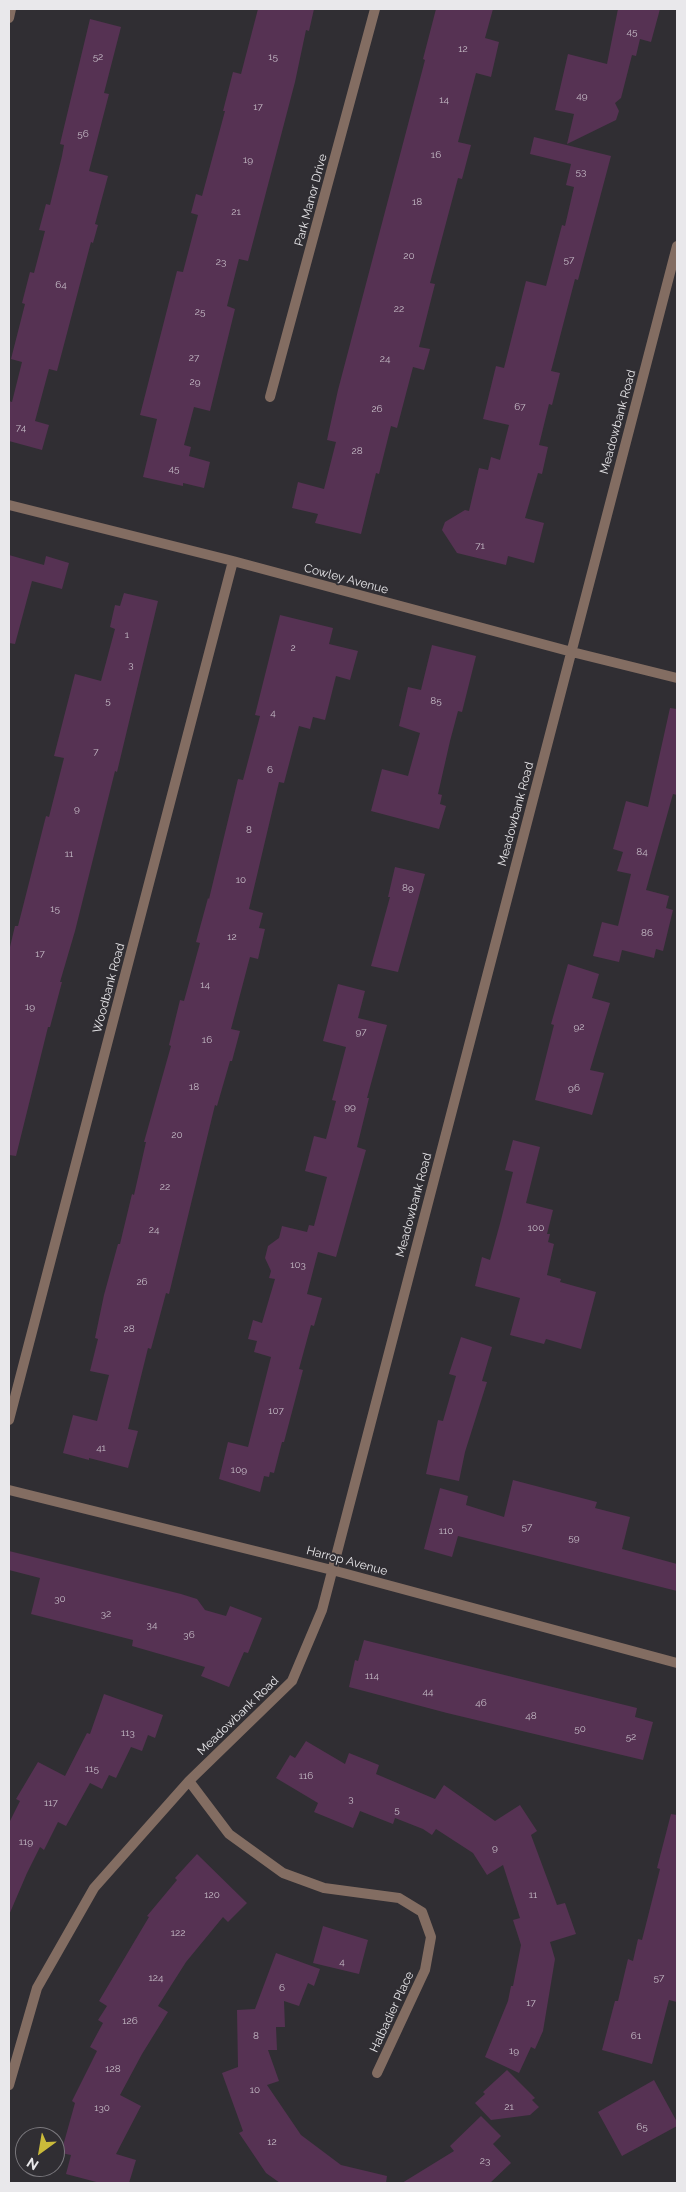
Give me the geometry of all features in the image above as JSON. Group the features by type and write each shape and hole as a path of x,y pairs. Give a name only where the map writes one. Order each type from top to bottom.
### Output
{"street":[{"path":"9,18 11,9"},
{"name":"Park Manor Drive","path":"270,397 375,9"},
{"name":"Meadowbank Road","path":"9,2085 37,1988 94,1888 189,1781 292,1681 322,1610 677,246"},
{"name":"Cowley Avenue","path":"9,504 677,678"},
{"name":"Woodbank Road","path":"9,1420 232,561"},
{"name":"Harrop Avenue","path":"9,1490 332,1570 677,1662"},
{"name":"Halbadier Place","path":"189,1781 229,1834 283,1873 324,1888 399,1898 422,1912 431,1937 425,1970 377,2073"}],"building":[{"path":"258,9 314,9 309,31 306,30 295,82 248,261 239,259 227,306 235,309 210,411 194,407 184,445 191,447 189,456 210,462 204,488 183,483 183,486 143,477 157,419 140,415 177,271 183,272 198,215 191,213 196,194 202,196 225,111 223,111 233,72 241,74"},
{"path":"436,9 493,9 485,38 499,42 491,77 476,73 458,142 471,145 462,179 458,178 430,283 435,284 419,347 430,349 424,370 413,367 397,428 391,426 379,474 376,473 361,534 315,523 318,514 292,508 298,482 324,489 336,442 327,440 338,390 425,60 423,59"},
{"path":"618,9 660,9 651,42 640,39 636,56 632,55 621,98 615,103 619,111 616,120 567,144 574,114 555,110 568,54 607,64"},
{"path":"90,19 121,27 104,93 109,94 89,171 108,176 95,224 98,225 93,243 91,242 57,371 49,369 35,421 49,425 42,450 9,441 9,401 12,402 22,362 11,359 25,304 22,303 30,272 34,273 45,231 39,230 46,204 50,205 62,156 64,145 60,144"},
{"path":"534,137 611,156 578,280 575,279 551,371 560,373 552,405 549,404 539,445 548,447 542,474 538,473 525,518 544,523 534,563 508,556 506,565 457,553 442,530 445,522 465,510 469,511 479,468 488,470 491,457 500,460 509,425 483,419 496,366 504,368 526,281 546,286 562,225 565,226 574,187 566,185 571,164 530,154"},
{"path":"9,555 44,565 46,556 69,563 62,589 32,581 15,644 9,643"},
{"path":"124,593 158,601 117,772 115,771 16,1156 9,1155 9,951 15,926 18,926 46,816 49,817 64,758 54,756 75,674 101,681 115,629 110,627 115,605 120,606"},
{"path":"280,615 333,628 329,644 358,651 350,680 336,676 325,720 313,717 310,729 299,726 284,783 279,782 249,909 263,913 259,928 265,929 258,959 250,957 231,1029 240,1031 217,1106 215,1105 169,1294 166,1293 151,1349 148,1348 128,1429 138,1431 128,1468 63,1453 73,1415 97,1421 109,1375 90,1371 98,1339 95,1338 104,1295 118,1244 120,1244 132,1194 134,1195 146,1142 144,1142 171,1046 169,1045 180,1000 184,1001 200,943 196,942 209,899 238,779 243,780 260,716 255,715"},
{"path":"432,645 476,656 462,712 458,711 438,794 442,795 440,804 446,806 439,829 371,811 382,769 408,776 420,733 399,726 408,687 421,690"},
{"path":"670,708 677,709 677,795 673,794 646,890 669,896 666,908 673,910 663,951 656,949 654,958 622,950 619,962 593,956 602,922 618,926 631,874 617,871 623,852 613,849 626,801 648,807"},
{"path":"395,867 425,874 398,972 371,966 390,897 388,897"},
{"path":"568,964 599,974 592,998 610,1003 590,1070 604,1073 592,1115 535,1100 554,1025 551,1024"},
{"path":"338,984 365,991 358,1018 387,1025 367,1098 369,1098 357,1147 366,1150 336,1257 318,1252 307,1294 322,1298 314,1326 311,1325 299,1369 303,1370 284,1442 282,1442 274,1473 270,1472 269,1477 264,1476 260,1492 219,1479 228,1442 248,1447 271,1357 254,1352 257,1341 248,1339 253,1320 262,1323 275,1279 269,1278 271,1271 265,1258 268,1246 279,1238 282,1226 307,1232 309,1225 314,1226 327,1177 305,1171 314,1136 326,1139 336,1101 332,1100 346,1047 323,1041"},
{"path":"513,1140 540,1147 526,1203 553,1210 547,1234 550,1234 548,1242 554,1244 547,1275 561,1279 560,1282 596,1292 581,1349 546,1339 544,1344 510,1335 520,1298 475,1286 482,1257 490,1260 501,1220 513,1172 505,1170"},
{"path":"461,1337 492,1347 482,1381 487,1382 465,1452 459,1481 426,1474 438,1420 443,1421 456,1376 449,1374"},
{"path":"513,1480 597,1502 595,1508 630,1517 622,1549 677,1564 677,1591 458,1536 452,1557 424,1549 440,1488 468,1496 466,1505 504,1517"},
{"path":"9,1551 181,1594 197,1599 205,1610 226,1616 230,1606 262,1618 248,1653 244,1652 229,1687 201,1676 205,1667 132,1646 133,1640 31,1614 40,1578 9,1570"},
{"path":"364,1640 637,1708 635,1717 653,1722 643,1760 447,1713 349,1687 355,1660 358,1661"},
{"path":"104,1694 163,1715 155,1738 148,1735 142,1751 131,1747 116,1778 109,1775 102,1789 90,1783 66,1826 58,1822 44,1850 40,1847 9,1915 9,1823 20,1801 16,1799 38,1762 65,1776 87,1733 90,1734"},
{"path":"306,1741 345,1764 349,1753 379,1765 376,1774 435,1799 444,1785 495,1821 520,1805 537,1831 531,1835 557,1905 565,1903 576,1934 550,1942 555,1959 543,2031 535,2049 531,2047 519,2073 485,2057 508,2001 511,1986 513,1986 521,1945 513,1920 520,1918 503,1865 487,1875 473,1853 436,1829 432,1835 423,1829 395,1818 393,1824 360,1811 353,1828 314,1812 318,1803 276,1778 290,1755 295,1758"},
{"path":"671,1814 677,1815 677,2002 669,2000 652,2064 602,2050 615,2001 618,2001 628,1959 633,1961 638,1939 642,1940 660,1869 657,1868"},
{"path":"197,1854 247,1903 228,1922 223,1917 186,1962 158,2006 168,2012 120,2095 141,2106 116,2154 136,2160 129,2183 100,2183 66,2174 71,2155 65,2154 65,2139 75,2103 72,2101 97,2051 90,2047 103,2023 98,2020 107,2006 99,2001 149,1917 147,1916 177,1880 175,1878"},
{"path":"323,1926 368,1940 359,1974 313,1963"},
{"path":"276,1953 320,1969 314,1986 308,1983 299,2006 284,2001 285,2027 276,2027 277,2050 268,2050 279,2081 267,2085 301,2135 341,2165 387,2176 386,2183 280,2183 266,2173 239,2133 243,2131 222,2073 238,2067 237,2010 255,2009"},
{"path":"507,2070 535,2098 532,2100 539,2107 530,2115 491,2120 475,2103 485,2094 483,2092"},
{"path":"654,2080 677,2122 677,2126 622,2156 598,2112"},
{"path":"481,2116 501,2136 493,2144 511,2163 490,2183 402,2183 454,2151 450,2146"}]}
